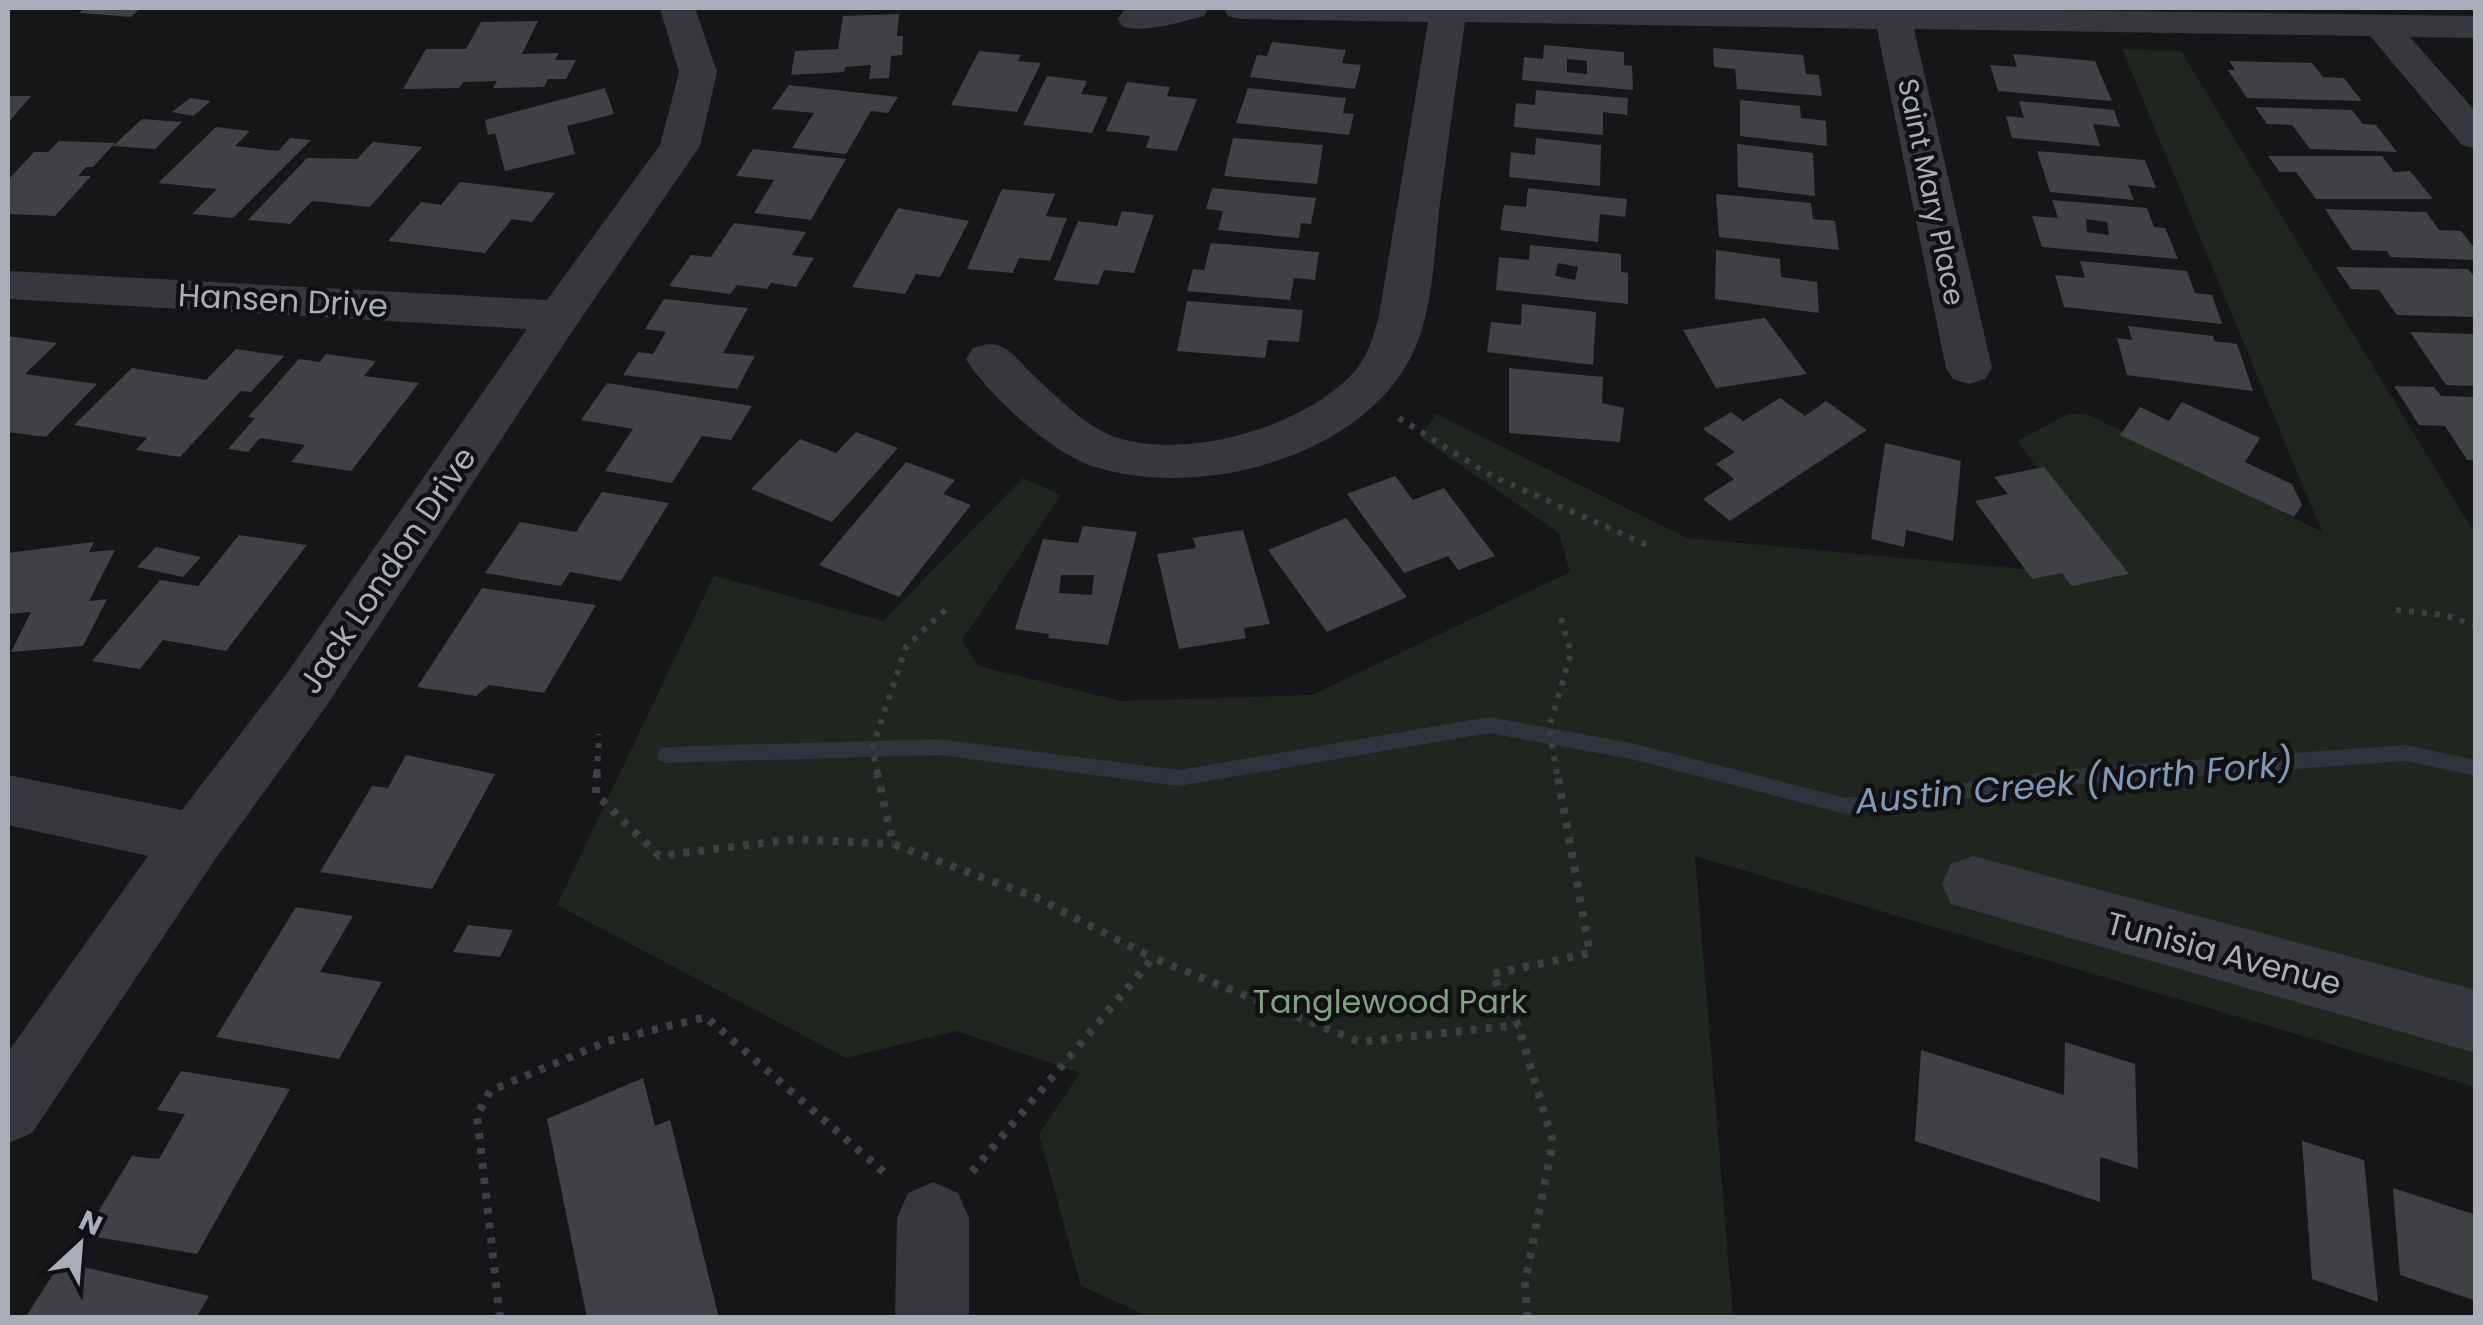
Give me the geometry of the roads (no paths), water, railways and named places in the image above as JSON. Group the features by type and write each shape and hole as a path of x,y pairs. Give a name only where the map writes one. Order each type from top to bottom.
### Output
{"street":[{"path":"1136,19 1191,8"},
{"path":"1241,8 1448,12 1892,11 2476,27"},
{"name":"Jack London Drive","path":"8,1109 304,692 559,316 680,146 698,72 678,9"},
{"name":"Saint Mary Place","path":"1892,11 1969,368"},
{"path":"988,360 1039,408 1104,453 1190,461 1287,440 1355,402 1391,352 1406,301 1448,12"},
{"path":"2381,26 2476,137"},
{"name":"Hansen Drive","path":"8,285 559,316"},
{"path":"8,800 196,839"},
{"name":"Tunisia Avenue","path":"1972,884 2476,1022"},
{"path":"932,1318 933,1218"}],"waterway":[{"name":"Austin Creek (North Fork)","path":"666,755 938,747 1179,778 1489,725 1631,751 1846,806 2070,777 2406,753 2476,768"}],"park label":[{"name":"Tanglewood Park","path":"1390,1001"}]}
